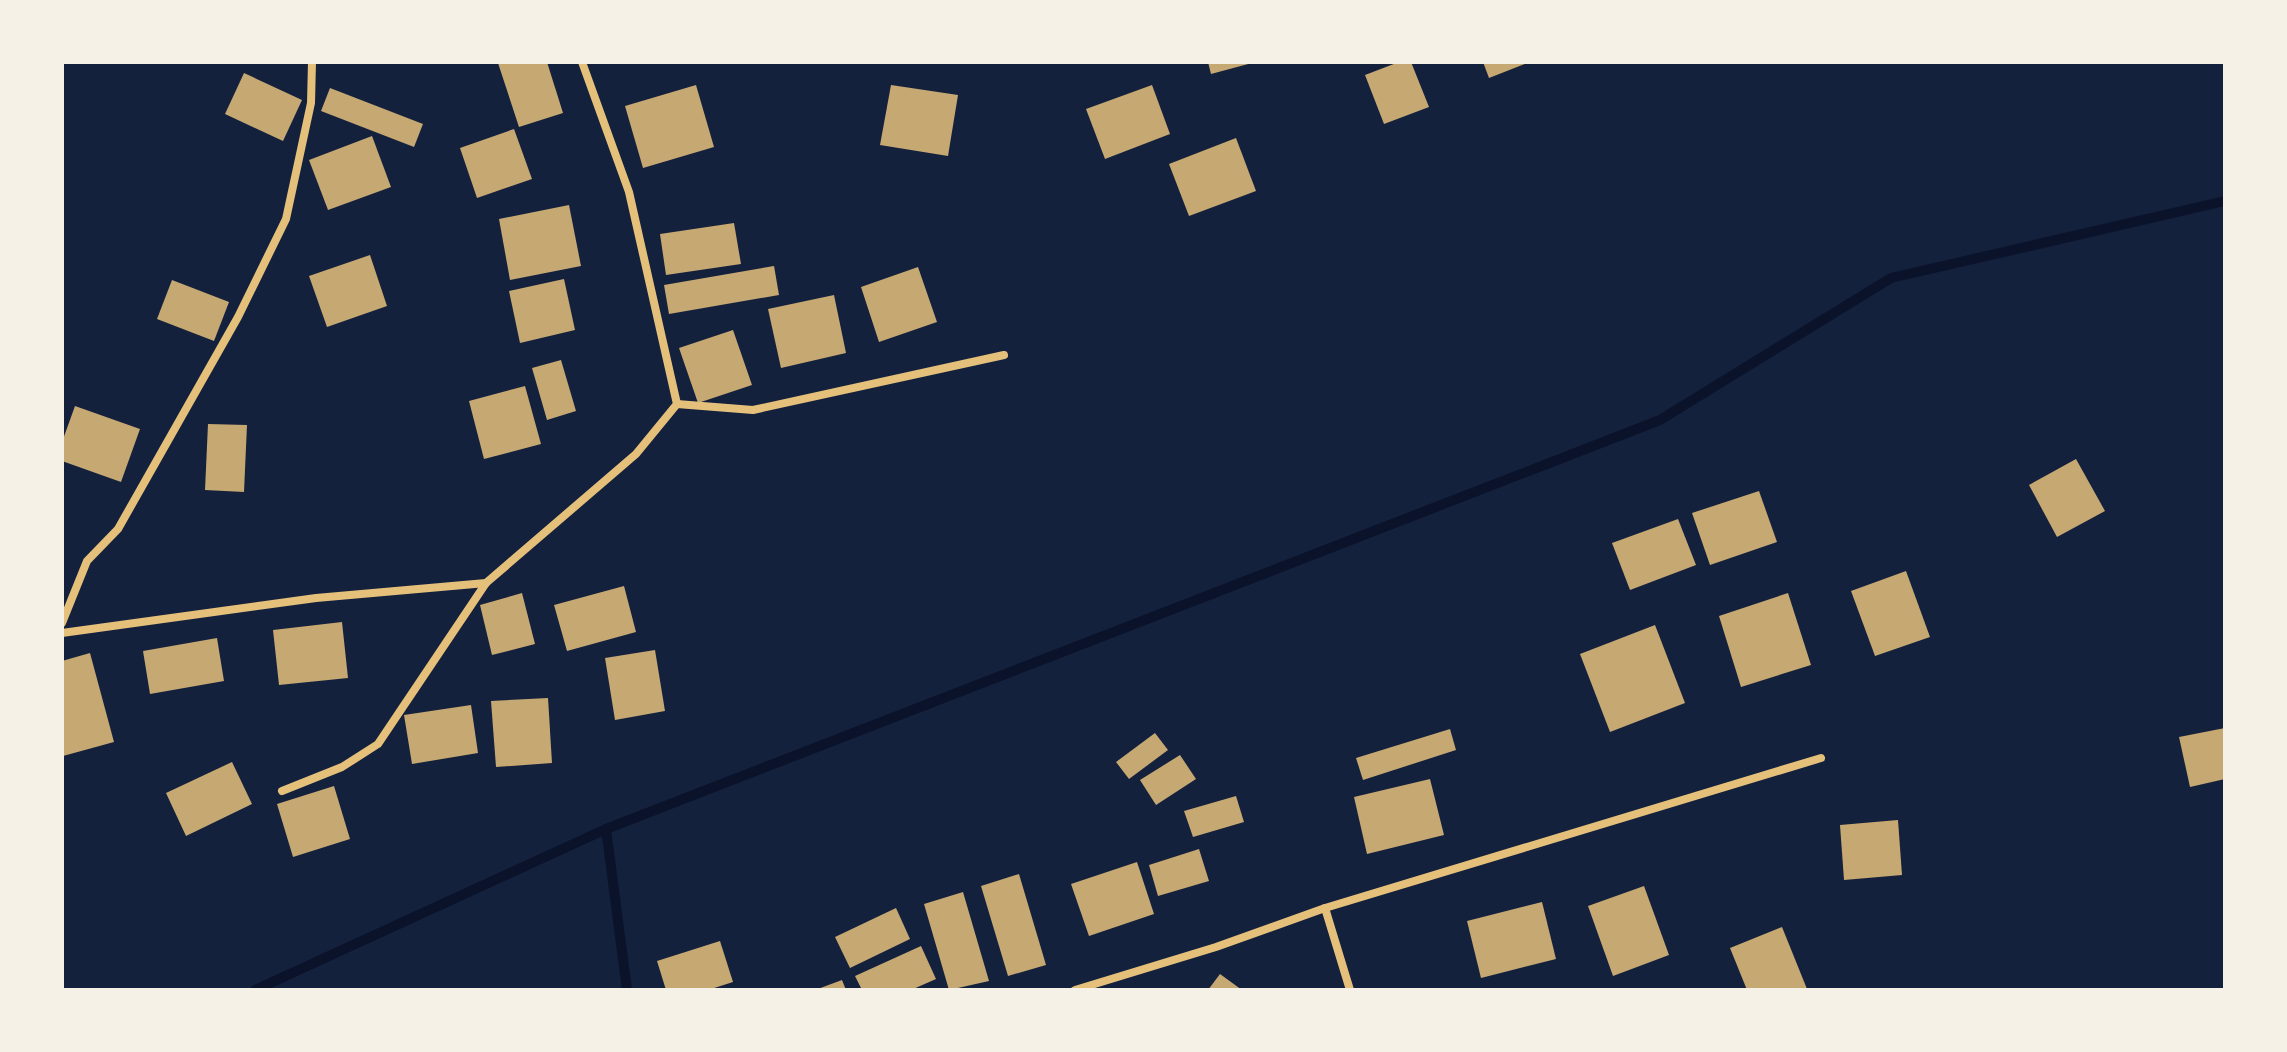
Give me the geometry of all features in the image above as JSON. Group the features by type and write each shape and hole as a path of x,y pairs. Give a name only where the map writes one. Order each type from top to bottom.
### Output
{"street":[{"path":"62,623 87,561 118,529 238,317 286,219 311,103 312,62"},
{"path":"582,62 629,192 677,404"},
{"path":"677,404 753,410 1004,355"},
{"path":"282,791 342,767 378,744 486,583 636,454 677,404"},
{"path":"62,633 316,598 486,583"},
{"path":"1075,990 1216,947 1325,908 1821,758"},
{"path":"1325,908 1350,990"}],"building":[{"path":"547,62 563,113 519,127 498,63"},
{"path":"1208,62 1252,62 1252,63 1211,74"},
{"path":"1399,62 1411,62 1429,107 1384,124 1365,75"},
{"path":"1483,62 1530,62 1489,78"},
{"path":"244,73 302,100 283,141 225,114"},
{"path":"696,85 714,147 643,168 625,106"},
{"path":"891,85 958,95 948,156 880,145"},
{"path":"1152,85 1170,134 1105,159 1086,109"},
{"path":"330,88 423,124 414,147 321,111"},
{"path":"514,129 532,179 477,198 460,148"},
{"path":"372,136 391,187 328,210 309,160"},
{"path":"1236,138 1256,191 1189,216 1169,164"},
{"path":"569,205 581,266 510,280 499,219"},
{"path":"734,223 741,264 666,275 660,234"},
{"path":"370,255 387,306 327,327 309,276"},
{"path":"774,266 779,295 669,314 664,285"},
{"path":"918,267 937,322 879,342 861,287"},
{"path":"564,279 575,330 520,343 509,291"},
{"path":"172,280 229,302 214,341 157,319"},
{"path":"834,295 846,353 781,368 768,309"},
{"path":"733,330 752,385 698,403 679,348"},
{"path":"561,360 576,411 547,420 532,368"},
{"path":"525,386 541,444 484,459 469,401"},
{"path":"75,406 140,429 121,482 62,461 62,442"},
{"path":"208,424 247,425 244,492 205,490"},
{"path":"2076,459 2105,511 2057,537 2029,485"},
{"path":"1759,491 1777,542 1710,565 1692,513"},
{"path":"1678,519 1696,565 1630,590 1612,543"},
{"path":"1906,571 1930,637 1875,656 1851,591"},
{"path":"624,586 636,632 567,651 554,605"},
{"path":"522,593 535,644 492,655 480,605"},
{"path":"1788,593 1811,665 1741,687 1719,616"},
{"path":"342,622 348,678 279,685 273,630"},
{"path":"1655,625 1685,703 1610,732 1580,654"},
{"path":"217,638 224,681 150,694 143,651"},
{"path":"655,650 665,711 615,720 605,658"},
{"path":"90,653 114,742 63,756 62,661"},
{"path":"548,698 552,763 496,767 491,701"},
{"path":"471,705 478,753 412,764 404,715"},
{"path":"2225,728 2225,779 2190,787 2179,737"},
{"path":"1450,729 1456,750 1363,780 1356,758"},
{"path":"1155,733 1168,750 1129,779 1116,762"},
{"path":"1180,755 1196,779 1156,805 1140,780"},
{"path":"232,762 252,804 186,836 166,793"},
{"path":"1430,779 1444,835 1367,854 1354,797"},
{"path":"334,786 350,839 293,857 277,804"},
{"path":"1236,796 1244,822 1193,837 1184,811"},
{"path":"1898,820 1902,875 1844,880 1840,825"},
{"path":"1199,849 1209,881 1158,896 1149,865"},
{"path":"1137,862 1154,914 1089,936 1071,884"},
{"path":"1019,874 1046,965 1008,976 981,886"},
{"path":"1644,886 1669,955 1613,976 1588,906"},
{"path":"963,892 989,981 949,990 924,904"},
{"path":"1542,902 1556,959 1481,978 1467,921"},
{"path":"896,908 910,939 850,968 835,937"},
{"path":"1782,927 1807,989 1747,990 1730,948"},
{"path":"720,941 733,982 708,990 666,990 657,961"},
{"path":"921,946 936,979 911,990 862,990 855,976"},
{"path":"1220,974 1242,990 1208,990"},
{"path":"842,980 846,990 815,990"}],"waterway":[{"path":"255,990 606,829 1660,420 1891,278 2225,201"},
{"path":"606,829 627,990"}]}
